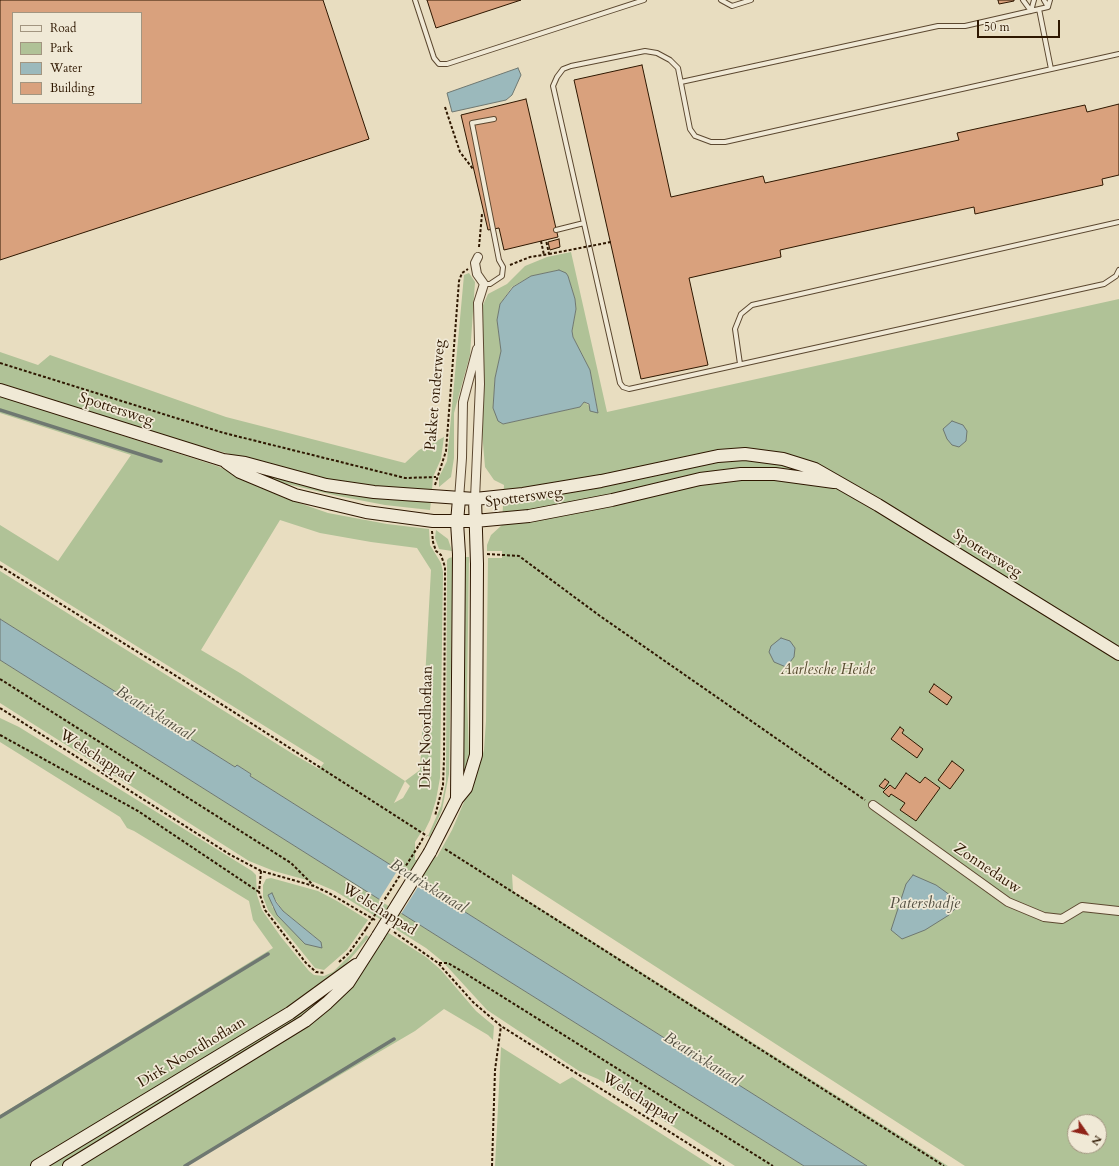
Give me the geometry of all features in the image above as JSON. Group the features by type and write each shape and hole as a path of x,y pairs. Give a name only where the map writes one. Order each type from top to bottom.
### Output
{"main road":[{"name":"Spottersweg","path":"0,390 223,460 245,463 326,485 374,492 475,499 523,494 601,481 718,456 738,455 783,459 815,468 837,483 878,505 1119,654"},
{"name":"Spottersweg","path":"223,460 240,472 295,495 366,512 433,521 457,522 529,516 612,500 700,480 741,474 774,474 837,483"},
{"name":"Dirk Noordhoflaan","path":"457,799 459,554 457,522 459,498"},
{"name":"Dirk Noordhoflaan","path":"69,1166 305,1021 327,1003 348,983 433,848 457,799 469,782 476,749 475,499"},
{"name":"Dirk Noordhoflaan","path":"37,1166 290,1013 360,962"}],"street":[{"path":"476,260 477,274 484,284"},
{"name":"Pakket onderweg","path":"475,499 480,400 478,303 484,284"},
{"name":"Pakket onderweg","path":"459,498 462,458 463,402 478,344"},
{"name":"Zonnedauw","path":"873,805 1008,902 1044,917 1062,919 1082,907 1119,910"}],"lane":[{"path":"415,0 434,58 439,64 447,64 644,0"},
{"path":"721,0 732,6 751,0"},
{"path":"1023,0 1031,11"},
{"path":"1031,11 1034,0"},
{"path":"1044,0 1048,7"},
{"path":"1048,7 1050,0"},
{"path":"681,82 938,26 965,26 1048,7"},
{"path":"1039,9 1051,70"},
{"path":"1119,54 725,142 711,142 695,136 690,129 678,68 670,60 657,53 645,51 571,66 563,69 557,76 553,86 620,383 629,389 1104,284 1116,276 1119,270"},
{"path":"484,284 490,284 502,276 503,268 500,260 472,123 494,119"},
{"path":"740,364 735,329 741,314 752,305 1119,222"},
{"path":"556,230 584,223"}],"path":[{"path":"445,107 460,152 472,167 474,175"},
{"path":"476,260 482,210"},
{"path":"546,240 549,254"},
{"path":"541,241 544,255"},
{"path":"503,268 530,257 611,242"},
{"name":"Pakket onderweg","path":"433,496 436,477 446,451 459,281 462,273 476,260"},
{"path":"0,362 224,433 405,478 436,477"},
{"name":"Dirk Noordhoflaan","path":"433,521 433,542 436,551 441,555 445,567 444,760 440,798 433,821"},
{"path":"519,556 600,616 873,805"},
{"path":"0,566 425,834 433,848 944,1166"},
{"path":"0,679 291,863 314,886"},
{"name":"Welschappad","path":"0,708 162,813 229,854 262,871 314,886 342,899 379,923"},
{"path":"0,735 138,811 259,892"},
{"path":"336,965 349,953 366,928 425,834"},
{"path":"262,871 259,892 265,910 306,963 316,972 326,973"},
{"name":"Welschappad","path":"392,930 438,963 472,1002 501,1026 724,1166"},
{"path":"438,963 448,963 463,972 773,1166"},
{"path":"492,1166 495,1070 501,1026"}],"green space":[{"name":"Aarlesche Heide","path":"571,252 607,412 1119,299 1119,1166 965,1166 512,874 513,891 948,1166 867,1166 250,776 251,774 237,765 235,767 0,619 0,571 293,754 319,769 324,763 0,561 0,525 58,561 131,455 0,413 0,396 217,466 248,479 282,497 328,513 387,524 429,529 430,545 441,563 443,572 440,778 436,800 430,820 424,832 422,831 415,842 415,860 437,857 452,830 479,767 484,750 486,721 488,558 502,558 502,551 487,551 487,545 491,535 502,525 504,485 494,480 485,467 482,432 483,305 488,294 507,284 525,266 547,257","holes":["559,270 568,276 575,299 576,309 572,331 573,337 590,370 598,412 584,402 580,407 503,424 493,408 495,378 501,351 497,320 500,304 512,287 531,276","280,520 320,533 417,548 431,570 420,770 405,781 240,673 201,650","405,781 410,786 403,798 394,803"]},
{"path":"469,273 475,282 470,355 454,413 454,458 451,477 439,487 439,477 447,461 464,275"},
{"path":"0,352 38,365 50,355 226,417 405,463 419,450 444,437 441,459 433,477 432,490 416,491 338,483 196,445 0,383"},
{"path":"243,469 431,501 430,510 385,505 338,496 274,481"},
{"path":"436,530 448,539 452,551 439,549 435,538"},
{"path":"453,557 449,774 442,810 430,837 428,836 441,806 446,782 447,560"},
{"path":"464,557 469,557 467,696 469,755 464,777 461,776"},
{"path":"0,660 804,1166 735,1166 598,1079 579,1071 487,1010 442,961 426,948 335,891 314,882 274,871 249,861 0,703"},
{"path":"0,718 19,727 252,871 256,875 257,895 262,910 281,937 314,975 324,976 333,972 352,953 366,935 369,937 340,971 306,998 30,1166 0,1166 0,1115 273,948 253,920 249,901 127,828 120,817 0,742"},
{"path":"271,878 318,891 368,920 347,950 324,970 315,968 268,910 263,897 263,885 266,879","holes":["271,893 283,911 321,942 272,907"]},
{"path":"387,932 426,957 441,970 476,1011 494,1026 493,1040 488,1035 444,1009 415,1031 185,1166 74,1166 293,1033 361,972"},
{"path":"345,980 289,1028 61,1166 43,1166"},
{"path":"501,1047 560,1084 572,1077 712,1166 495,1166"}],"water":[{"path":"518,68 521,75 512,95 506,100 452,112 447,93"},
{"path":"559,270 566,273 568,276 575,299 576,309 572,331 573,337 590,370 598,413 590,411 589,404 584,402 580,407 503,424 498,421 493,408 495,378 501,351 497,320 500,304 513,287 531,276"},
{"path":"952,421 963,425 967,431 966,441 959,447 952,445 947,439 943,429"},
{"path":"0,619 235,767 237,765 251,774 250,776 867,1166 804,1166 507,980 0,660"},
{"path":"781,638 790,641 795,648 794,657 786,667 774,662 769,652 771,646"},
{"name":"Patersbadje","path":"913,875 936,885 961,903 949,915 925,930 902,939 891,930 906,884"},
{"path":"272,893 276,902 283,911 321,942 322,948 305,944 277,915 268,895"}],"pier":[{"path":"399,868 421,882 401,914 379,900"}],"building":[{"path":"0,0 323,0 369,139 0,260"},
{"path":"427,0 521,0 436,28"},
{"path":"998,0 1014,0 1014,1 999,4"},
{"path":"642,65 671,197 763,176 765,183 959,140 957,133 1085,105 1087,112 1119,104 1119,175 1102,179 1103,185 975,214 974,207 780,250 781,257 689,278 708,365 641,379 574,80"},
{"path":"526,99 558,237 504,250 499,228 488,230 461,115"},
{"path":"559,239 560,247 550,250 548,242"},
{"path":"934,684 952,697 947,705 929,692"},
{"path":"900,727 904,730 902,733 923,749 917,758 891,739"},
{"path":"952,761 964,770 950,789 938,780"},
{"path":"906,773 920,783 925,777 940,788 916,821 900,810 905,803 891,794 889,797 883,792 890,785 895,789"},
{"path":"885,779 889,782 884,789 879,786"}],"waterway":[{"path":"0,410 161,461"},
{"path":"0,1117 268,954"},
{"path":"185,1166 394,1039"}],"water label":[{"name":"Beatrixkanaal","path":"154,714"},
{"name":"Beatrixkanaal","path":"428,887"},
{"name":"Beatrixkanaal","path":"702,1060"}]}
